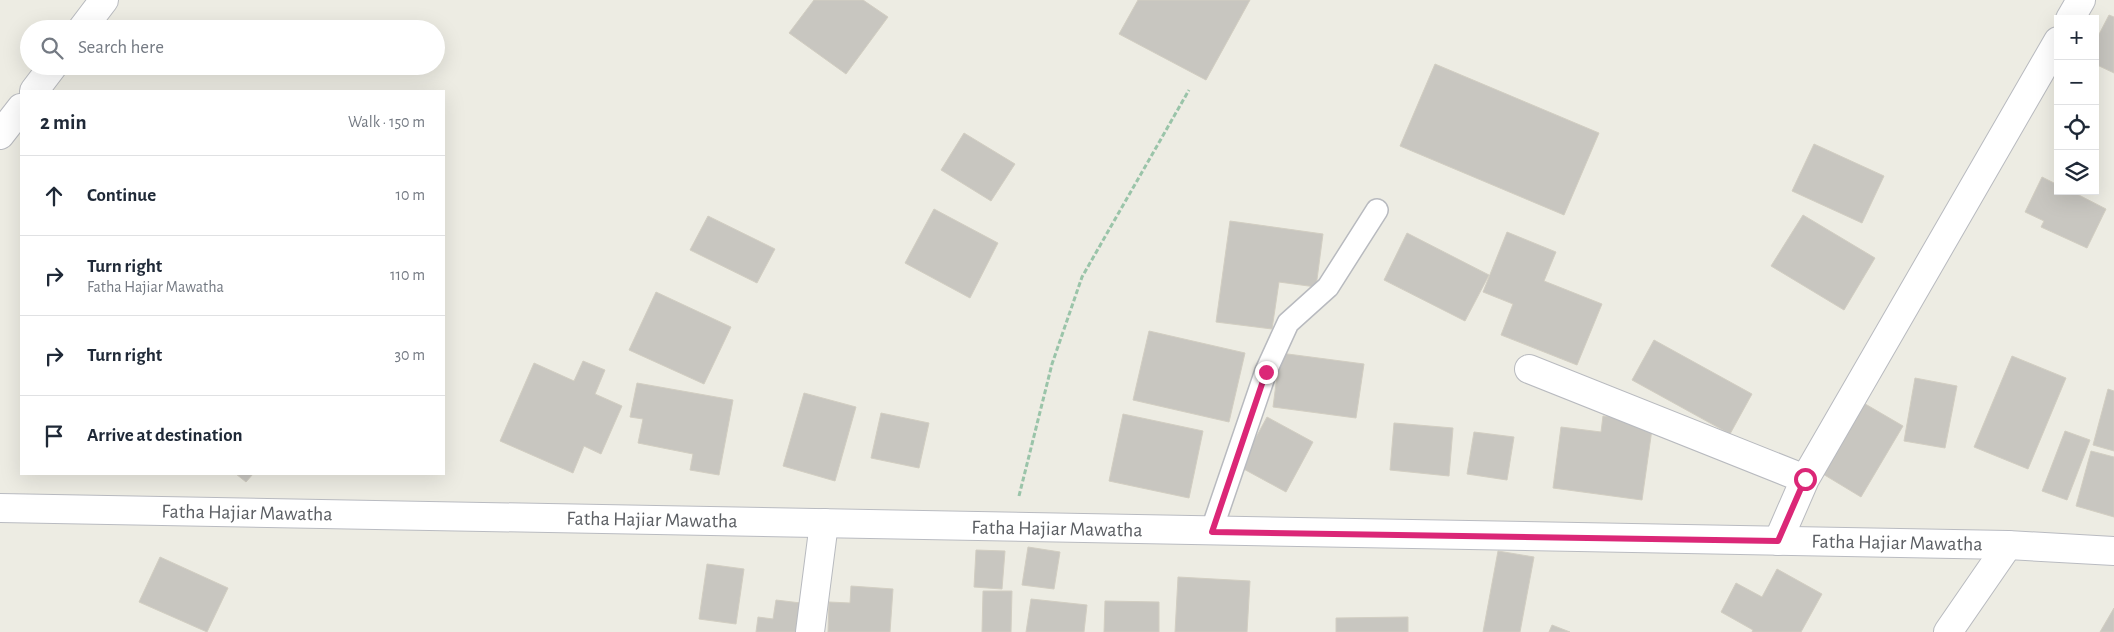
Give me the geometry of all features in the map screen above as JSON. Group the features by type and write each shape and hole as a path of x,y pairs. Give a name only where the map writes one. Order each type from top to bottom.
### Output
{"street":[{"path":"89,20 104,0"},
{"path":"2072,15 2081,0"},
{"path":"1778,541 1805,479 2054,48"},
{"path":"35,90 46,75"},
{"path":"0,135 20,109"},
{"path":"1529,369 1805,479"},
{"name":"Fatha Hajiar Mawatha","path":"0,508 824,522 1212,532 2008,545 2114,551"},
{"path":"810,632 824,522"},
{"path":"1948,632 2008,545"}],"lane":[{"path":"1212,532 1266,372 1288,324 1328,287 1377,210"}],"path":[{"path":"1011,528 1052,364 1082,276 1190,90"}],"building":[{"path":"814,0 863,0 888,17 846,74 789,33"},
{"path":"1138,0 1250,0 1206,80 1119,34"},
{"path":"2109,15 2114,17 2114,73 2099,66 2099,34"},
{"path":"1435,64 1599,133 1564,215 1400,146"},
{"path":"964,133 1015,164 991,201 941,170"},
{"path":"1814,144 1884,176 1862,223 1792,191"},
{"path":"2042,177 2054,183 2054,195 2079,195 2106,209 2087,248 2041,227 2044,221 2025,212"},
{"path":"934,209 998,243 970,298 905,263"},
{"path":"1803,215 1875,258 1844,310 1771,266"},
{"path":"708,216 775,249 757,283 690,250"},
{"path":"1230,221 1323,234 1316,287 1279,282 1272,329 1216,322"},
{"path":"1507,232 1556,252 1544,281 1602,304 1577,365 1501,335 1513,304 1483,292"},
{"path":"1407,233 1489,275 1465,321 1384,280"},
{"path":"656,292 731,327 704,384 629,350"},
{"path":"1149,331 1245,353 1229,422 1133,400"},
{"path":"1654,340 1752,394 1730,434 1632,380"},
{"path":"1280,353 1364,364 1356,418 1273,407"},
{"path":"2012,356 2066,378 2028,469 1974,447"},
{"path":"583,361 605,370 595,394 622,406 601,454 584,446 573,473 500,441 534,363 574,381"},
{"path":"1915,378 1957,386 1945,448 1904,441"},
{"path":"637,383 733,400 719,475 690,470 693,454 638,443 643,419 630,417"},
{"path":"2108,389 2114,391 2114,451 2093,445"},
{"path":"804,393 856,407 835,481 783,466"},
{"path":"1855,398 1903,426 1861,497 1813,468"},
{"path":"881,413 929,423 919,468 871,458"},
{"path":"1123,414 1203,431 1189,498 1109,481"},
{"path":"1603,416 1653,422 1642,500 1553,488 1561,427 1601,432"},
{"path":"1267,417 1313,442 1286,492 1240,467"},
{"path":"1394,423 1453,428 1449,476 1390,470"},
{"path":"2065,431 2090,440 2067,500 2042,491"},
{"path":"1474,432 1514,437 1507,480 1467,474"},
{"path":"2091,451 2114,457 2114,517 2076,506"},
{"path":"237,475 252,475 246,482"},
{"path":"1028,547 1060,552 1054,589 1022,585"},
{"path":"976,550 1005,551 1002,589 974,587"},
{"path":"1498,551 1534,557 1520,632 1483,632"},
{"path":"160,557 228,588 207,632 139,602"},
{"path":"707,564 744,569 736,624 699,619"},
{"path":"1777,569 1822,594 1801,632 1752,632 1753,630 1721,612 1736,583 1762,597"},
{"path":"1178,577 1250,581 1247,632 1175,632"},
{"path":"851,586 893,589 890,632 828,632 829,602 850,603"},
{"path":"983,591 1012,591 1011,632 982,632"},
{"path":"1031,599 1087,605 1084,632 1026,632"},
{"path":"776,600 809,604 805,632 756,632 758,617 773,619"},
{"path":"1105,601 1159,602 1159,632 1104,632"},
{"path":"2114,608 2114,632 2100,632"},
{"path":"1408,617 1408,632 1336,632 1336,618"},
{"path":"1552,625 1570,632 1549,632"}],"route":[{"path":"1266,372 1212,532 1778,541 1805,479"}]}
